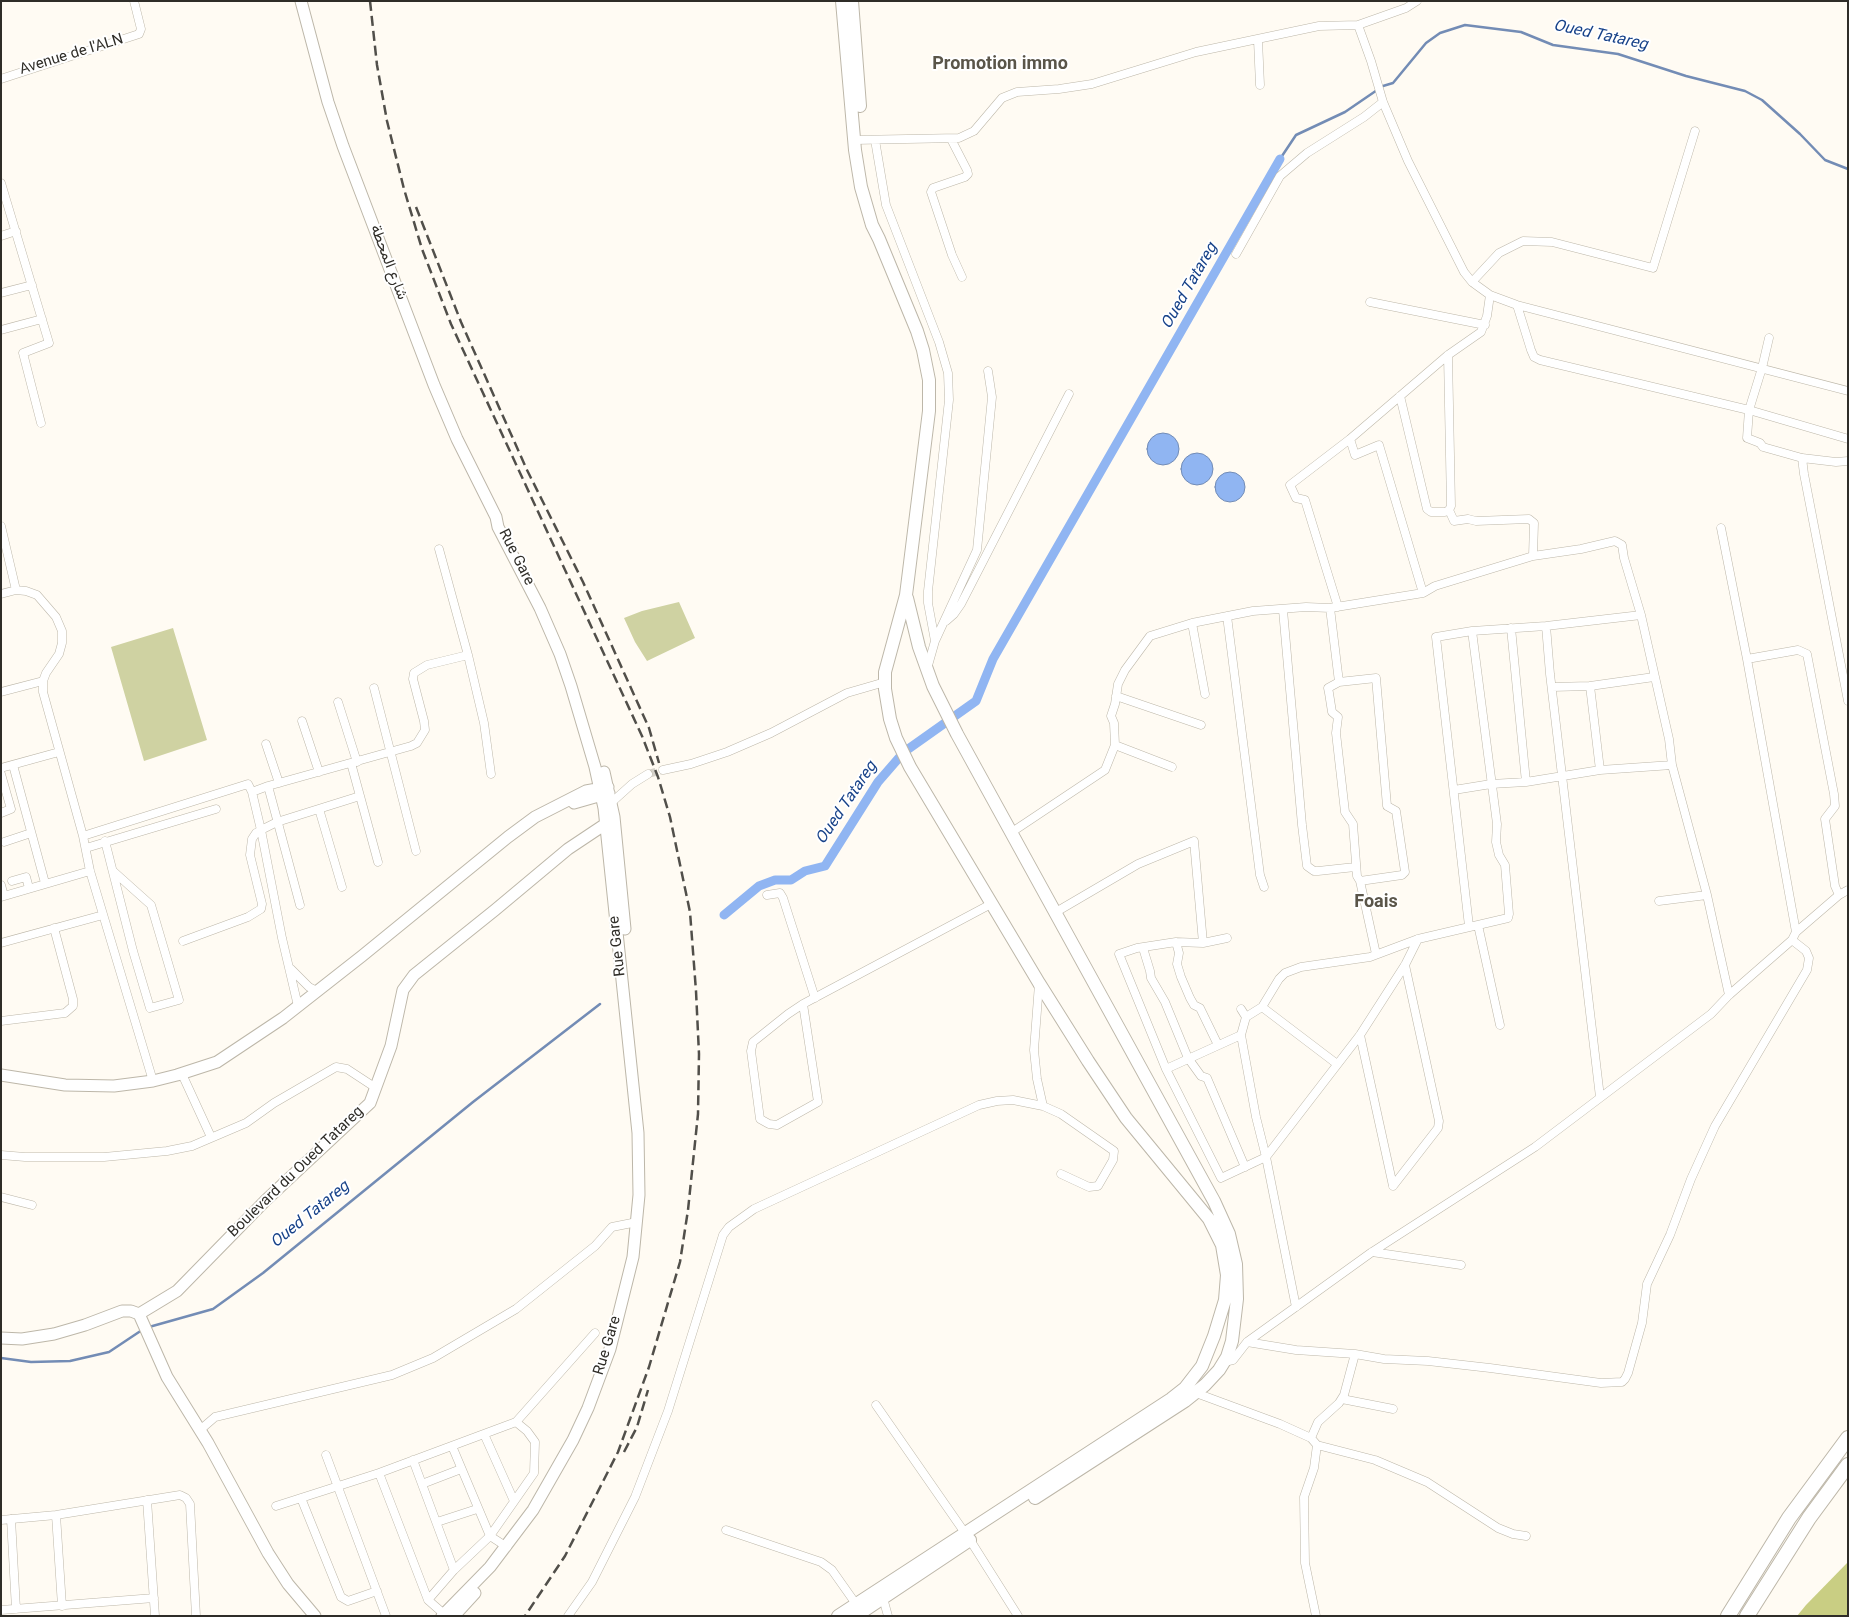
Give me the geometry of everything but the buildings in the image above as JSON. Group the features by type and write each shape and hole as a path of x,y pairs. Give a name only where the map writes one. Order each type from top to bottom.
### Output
{"highway":[{"path":"1728,1616 1789,1518 1848,1438"},
{"path":"1747,1616 1809,1518 1848,1465"}],"main road":[{"name":"شارع المحطة","path":"301,1 328,102 411,326 457,438 496,517"},
{"path":"842,1 864,140"},
{"path":"852,1 866,169 880,239 919,337 929,380 929,411 906,595 899,627 888,660 885,682 888,708 896,738 910,767 1039,984 1126,1118 1198,1204 1216,1231 1226,1259 1227,1281 1225,1300 1208,1353 1197,1374 1178,1394 856,1610"},
{"name":"Rue Gare","path":"451,1615 507,1547 533,1510 552,1479 588,1408 610,1348 626,1286 637,1222 640,1166 612,834 606,823 606,795 595,767 560,654 540,608 498,527 496,517"},
{"name":"Rue Gare","path":"451,1615 512,1551 558,1482 579,1444 608,1376 632,1289 643,1222 646,1166 612,834 606,795 565,651 521,557 503,524 496,517"},
{"path":"838,1616 883,1598 967,1537 1196,1393 1224,1362 1232,1341 1237,1299 1237,1273 1233,1248 1223,1217 957,734 926,671 916,639 906,595"},
{"path":"582,798 595,767"},
{"path":"582,798 590,790 606,795"},
{"path":"1,1075 80,1086 114,1086 152,1081 182,1074 217,1062 261,1034 298,1006 483,856 536,817 582,798 606,795"},
{"name":"Boulevard du Oued Tatareg","path":"141,1319 177,1291 266,1200 370,1103 391,1046 403,990 414,975 568,848 606,823"},
{"path":"1,1338 22,1339 54,1334 122,1311 130,1311 141,1319 167,1377 200,1430 268,1553 288,1584 315,1616"},
{"path":"1214,1336 1224,1337 1232,1341"},
{"path":"1208,1353 1213,1359 1224,1362"}],"street":[{"name":"Avenue de l'ALN","path":"1,79 139,34 141,29 134,1"},
{"path":"935,641 928,602 928,591 949,400 948,373 939,342 888,211 881,183 864,140 951,139 967,135 974,131 1002,98 1017,92 1092,84 1196,52 1319,26 1358,25 1406,8 1417,1"},
{"path":"1358,25 1383,102 1408,161 1464,272 1472,282 1490,295 1517,305 1848,391"},
{"path":"1258,40 1260,86"},
{"path":"1236,254 1280,176 1307,152 1364,118 1383,102"},
{"path":"1472,282 1499,253 1523,241 1552,242 1653,268 1695,131"},
{"path":"951,139 968,174 933,188 931,192 952,255 962,277"},
{"path":"1,183 50,343 23,353 41,423"},
{"path":"1,236 16,231"},
{"path":"1,293 32,285"},
{"path":"1339,682 1334,608 1305,500 1296,498 1290,485 1350,439 1448,355 1481,332 1485,325 1490,295"},
{"path":"1370,302 1485,325"},
{"path":"1517,305 1531,350 1534,357 1540,360 1748,410 1848,438"},
{"path":"1,330 42,319"},
{"path":"1769,338 1762,368 1748,410 1747,438 1763,447 1802,458 1836,462 1848,461"},
{"path":"1448,355 1451,506 1449,510 1454,521 1468,519 1476,521 1529,519 1534,523 1533,556"},
{"path":"926,671 935,641 977,550 992,397 988,371"},
{"path":"943,624 954,614 960,604 1069,394"},
{"path":"1400,396 1426,509 1436,512 1449,510"},
{"path":"1350,439 1355,455 1379,445 1423,593"},
{"path":"1802,458 1848,702"},
{"path":"1,526 16,590"},
{"path":"1247,1342 1296,1350 1355,1354 1384,1359 1428,1361 1616,1384 1625,1379 1642,1323 1647,1284 1670,1235 1691,1179 1715,1126 1807,970 1809,958 1794,936 1747,659 1721,528"},
{"path":"1012,832 1105,770 1115,745 1114,723 1111,716 1118,684 1125,670 1150,636 1192,623 1253,611 1334,608 1423,593 1435,586 1533,556 1582,549 1615,541 1622,545 1641,615 1669,739 1672,765 1707,895 1729,995"},
{"path":"439,549 468,655 484,723 491,774"},
{"path":"1,594 16,590 37,595 56,617 62,631 62,643 59,654 46,673 43,681 43,692 83,836 90,871 152,1081"},
{"path":"1283,610 1306,862 1314,871 1355,867"},
{"path":"1500,1025 1474,926 1454,790 1436,637 1472,631 1546,626 1641,615"},
{"path":"1227,616 1260,875 1264,886"},
{"path":"1192,623 1205,694"},
{"path":"1546,626 1600,1097"},
{"path":"1511,628 1526,782"},
{"path":"1296,1307 1266,1157 1256,1117 1241,1034 1246,1017 1262,1007 1285,972 1301,967 1370,957 1418,939 1505,919 1509,914 1505,865 1499,854 1496,842 1497,824 1490,784 1472,631"},
{"path":"1747,659 1798,650 1807,654 1834,794 1835,806 1825,819 1835,886 1839,895"},
{"path":"252,792 390,753 418,743 425,730 413,679 414,674 427,665 468,655"},
{"path":"1552,687 1590,686 1654,677"},
{"path":"1360,881 1402,875 1405,872 1396,811 1388,806 1376,678 1339,682 1328,688 1332,712 1338,717 1336,733 1345,812 1353,824 1355,867 1360,881 1376,954"},
{"path":"1,692 43,681"},
{"path":"663,770 691,764 727,752 770,733 847,693 885,682"},
{"path":"1590,686 1600,770"},
{"path":"374,688 416,851"},
{"path":"1116,696 1201,725"},
{"path":"338,702 378,862"},
{"path":"302,721 319,772"},
{"path":"266,744 279,783"},
{"path":"1115,745 1172,767"},
{"path":"1,768 59,752"},
{"path":"13,765 45,883"},
{"path":"1454,790 1490,784 1526,782 1600,770 1672,765"},
{"path":"1,774 11,809 1,812"},
{"path":"606,795 632,784 648,774"},
{"path":"83,836 248,784 252,792 261,830 282,938 298,1006"},
{"path":"268,786 300,905"},
{"path":"183,941 248,917 261,909 262,904 250,855 252,839 256,833 277,822 360,796"},
{"path":"86,848 105,840 216,809"},
{"path":"319,809 342,887"},
{"path":"4,842 32,833"},
{"path":"105,840 133,951 150,1008 179,1000 150,905 113,871"},
{"path":"1056,912 1138,864 1194,841 1203,943"},
{"path":"1,885 3,896 90,871"},
{"path":"12,881 26,877 28,888"},
{"path":"1224,1362 1233,1360 1247,1342 1372,1252 1535,1147 1711,1014 1729,995 1839,895 1848,890"},
{"path":"767,896 780,893 783,898 815,998"},
{"path":"1659,901 1707,895"},
{"path":"803,1004 818,1102 778,1125 769,1124 760,1119 751,1051 753,1042 803,1004 991,904"},
{"path":"1,943 103,915"},
{"path":"1,1021 66,1013 73,1006 54,928"},
{"path":"1227,938 1203,943 1176,942 1137,948 1119,954 1166,1069 1221,1178 1266,1157 1360,1035 1405,965 1418,939"},
{"path":"1176,942 1179,954 1177,964 1187,991 1194,1005 1200,1008 1218,1045"},
{"path":"1143,948 1151,978 1165,1002 1188,1058 1201,1076 1208,1078 1245,1167"},
{"path":"1360,1035 1393,1186 1438,1128 1439,1121 1405,965"},
{"path":"290,968 309,987 317,991"},
{"path":"1039,984 1034,1050 1037,1079 1044,1106"},
{"path":"1262,1007 1337,1064"},
{"path":"1241,1009 1246,1017"},
{"path":"1166,1069 1241,1034"},
{"path":"1,1155 104,1157 167,1151 192,1146 246,1123 274,1102 336,1067 347,1069 376,1088"},
{"path":"182,1074 211,1137"},
{"path":"568,1616 592,1582 635,1497 668,1410 724,1235 729,1227 754,1208 979,1105 997,1101 1013,1100 1044,1106 1061,1114 1114,1151 1113,1160 1100,1184 1095,1188 1060,1174"},
{"path":"1,1197 32,1205"},
{"path":"200,1430 215,1418 392,1374 433,1358 516,1309 595,1246 612,1227 637,1222"},
{"path":"1372,1252 1461,1264"},
{"path":"276,1506 379,1473 516,1422 595,1333"},
{"path":"1311,1438 1318,1422 1342,1399 1355,1354"},
{"path":"1196,1393 1280,1424 1311,1438 1317,1445 1375,1460 1427,1482 1498,1528 1513,1534 1526,1536"},
{"path":"1342,1399 1393,1409"},
{"path":"876,1405 967,1537 1018,1616"},
{"path":"428,1600 454,1570 490,1536 534,1473 535,1442 527,1431 516,1422"},
{"path":"484,1434 514,1501"},
{"path":"1316,1616 1305,1563 1304,1497 1314,1468 1317,1445"},
{"path":"452,1446 490,1536 507,1547"},
{"path":"326,1455 386,1616"},
{"path":"413,1460 454,1570"},
{"path":"422,1484 461,1469"},
{"path":"379,1473 428,1600 451,1615"},
{"path":"1,1520 56,1515 180,1495 186,1498 190,1504 196,1616"},
{"path":"301,1498 341,1597 348,1601 377,1590"},
{"path":"147,1500 155,1616"},
{"path":"437,1522 477,1509"},
{"path":"56,1515 62,1606"},
{"path":"11,1519 16,1609"},
{"path":"726,1530 821,1562 832,1570 856,1610"},
{"path":"1,1610 154,1598"},
{"path":"883,1598 888,1616"}],"green space":[{"path":"679,602 695,638 647,661 635,642 624,618 642,611"},
{"path":"173,628 207,740 144,761 111,647"},
{"path":"1848,1562 1848,1616 1797,1616 1806,1605"}],"water":[{"path":"1163,433 1169,434 1174,438 1178,443 1178,455 1174,460 1169,464 1163,465 1157,464 1152,460 1148,455 1147,449 1148,443 1152,438 1157,434"},
{"path":"1197,453 1203,454 1208,458 1212,463 1212,475 1208,480 1203,484 1197,485 1191,484 1186,480 1182,475 1181,469 1182,463 1186,458 1191,454"},
{"path":"1230,472 1240,477 1245,487 1240,497 1230,502 1220,497 1215,487 1220,477"}],"waterway":[{"name":"Oued Tatareg","path":"1280,159 1296,135 1345,112 1383,86 1393,83 1426,43 1440,33 1465,25 1521,32 1553,45 1618,54 1686,76 1745,91 1762,100 1800,134 1825,160 1848,169"},
{"name":"Oued Tatareg","path":"724,915 759,886 775,880 791,880 805,871 825,866 878,782 904,752 976,701 993,659 1280,159"},
{"name":"Oued Tatareg","path":"149,1327 213,1309 263,1273 473,1102 600,1004"},
{"name":"Oued Tatareg","path":"1,1358 31,1362 70,1361 109,1352 142,1330"}],"tunnel":[{"path":"648,774 663,770"}],"railway":[{"path":"370,1 377,65 387,121 404,189 422,249 451,324 642,736 658,777 670,817 690,912 699,1054 698,1114 688,1210 680,1262 649,1367 618,1452 565,1556 525,1616"},
{"path":"416,207 461,322 527,470 583,582 649,728 659,763"},
{"path":"624,1452 637,1427 648,1390"}],"district":[{"name":"Promotion immo","path":"1000,66"},
{"name":"Foais","path":"1376,904"}]}
